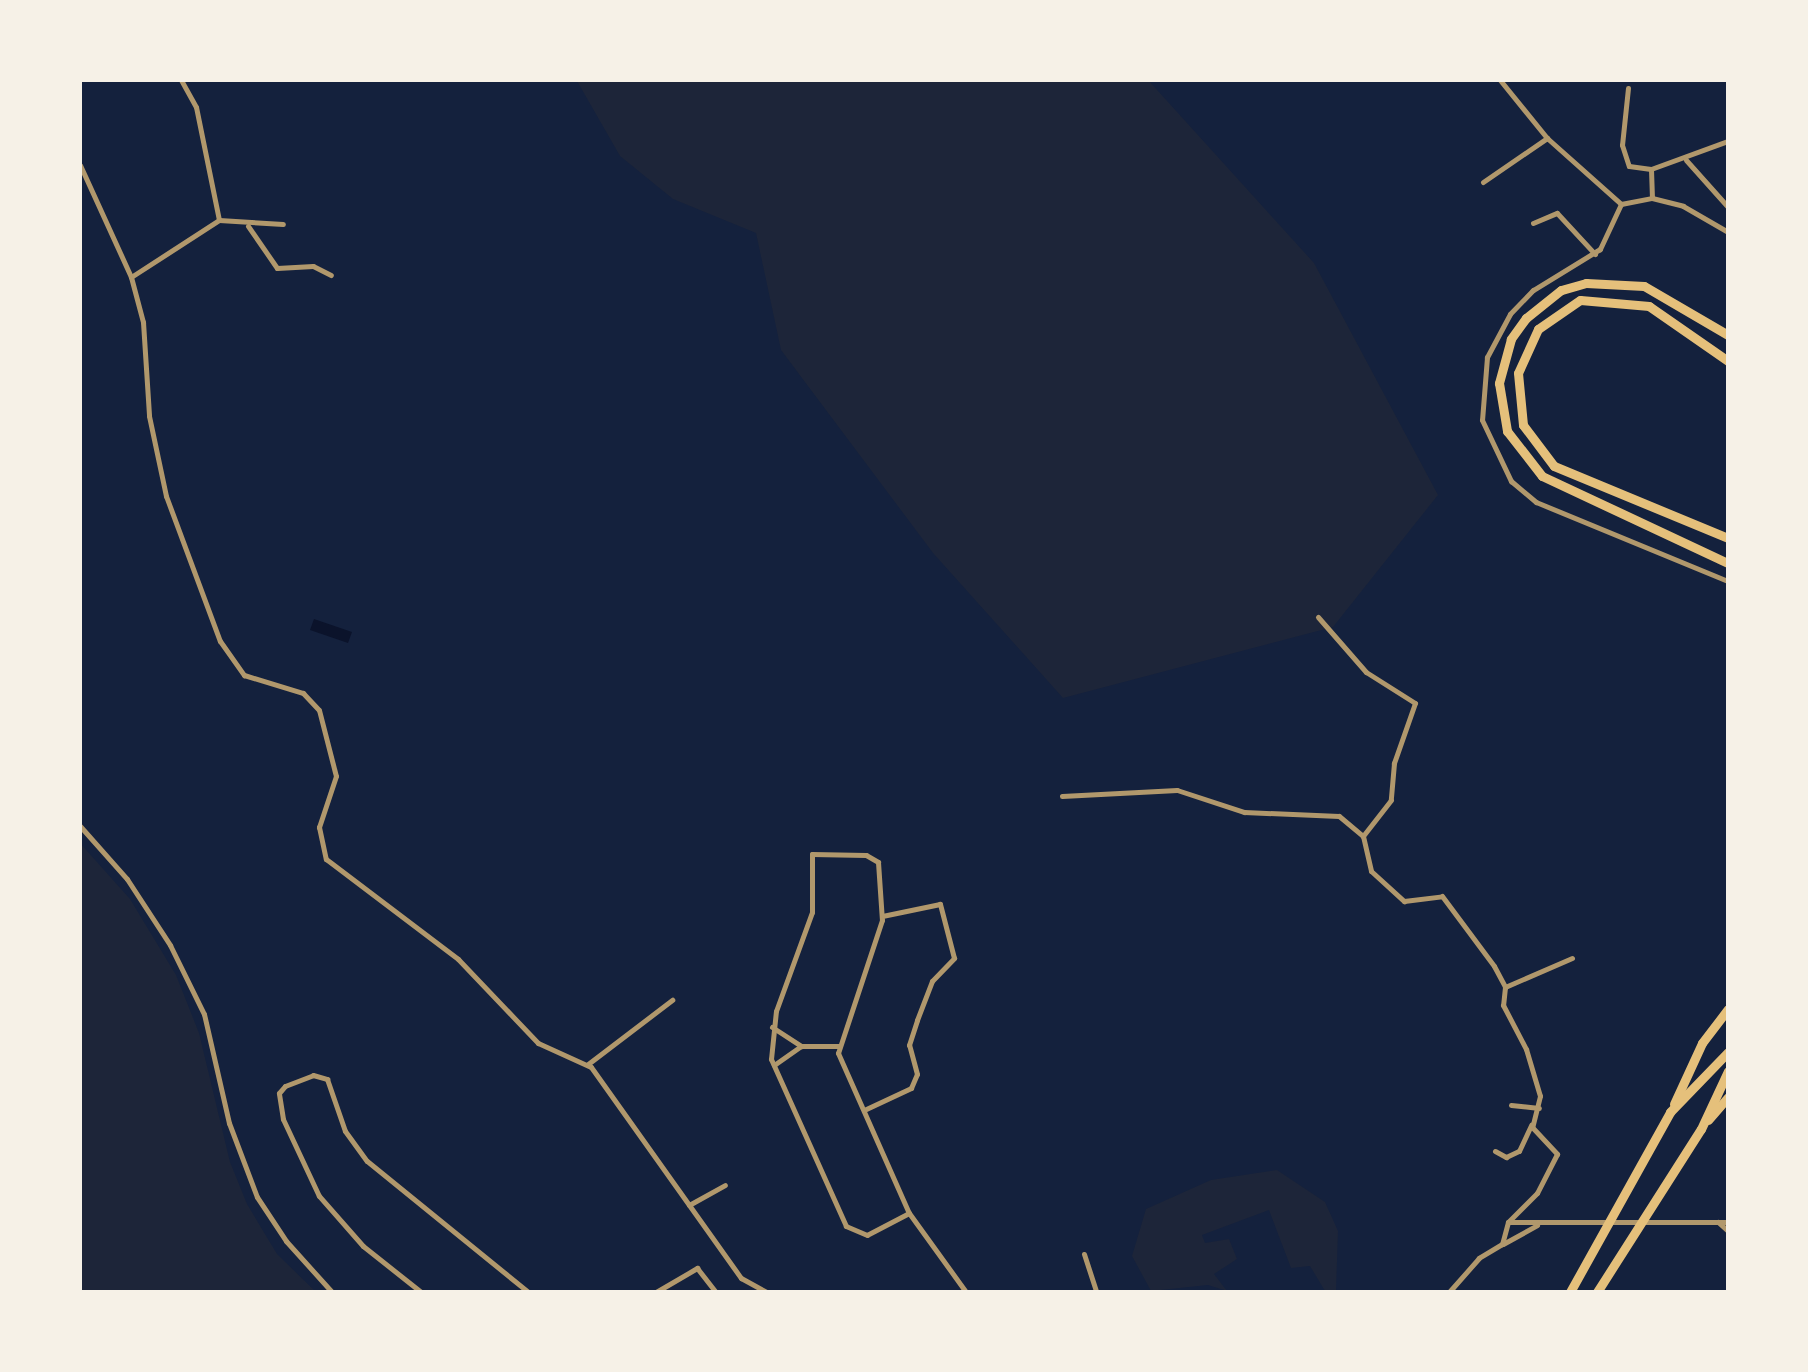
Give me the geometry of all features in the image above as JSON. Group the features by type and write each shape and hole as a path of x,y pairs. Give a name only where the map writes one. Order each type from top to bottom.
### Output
{"highway":[{"path":"1727,335 1644,286 1586,283 1561,290 1526,318 1511,339 1499,383 1507,431 1542,476 1727,563"},
{"path":"1727,361 1649,306 1580,300 1538,329 1518,373 1523,425 1554,466 1727,538"},
{"path":"1570,1292 1670,1112 1702,1043 1727,1009"},
{"path":"1670,1112 1727,1052"},
{"path":"1597,1292 1700,1129 1727,1071"},
{"path":"1700,1129 1727,1097"}],"street":[{"path":"181,80 196,107 219,220"},
{"path":"1500,80 1547,138 1621,204"},
{"path":"1628,88 1622,145 1629,166 1651,169 1686,160 1727,141"},
{"path":"1483,182 1547,138"},
{"path":"1686,160 1727,207"},
{"path":"80,165 131,277 143,322 149,416 166,496 220,641 244,675 303,693 319,710 336,776 319,827 326,859 458,960 538,1043 588,1064 741,1278 766,1292"},
{"path":"1651,169 1652,198"},
{"path":"1621,204 1652,198 1683,206 1727,232"},
{"path":"1621,204 1595,254 1533,290 1497,336 1479,398 1492,448 1511,481 1536,502 1727,581"},
{"path":"1533,223 1557,213 1595,254"},
{"path":"131,277 219,220 248,226 284,224"},
{"path":"248,226 277,268 313,266 331,275"},
{"path":"1318,618 1366,672 1415,703 1394,763 1391,800 1363,836"},
{"path":"1062,796 1177,790 1244,811 1339,816 1363,836 1371,871 1384,886 1410,902 1442,896 1504,987 1503,1005 1526,1049 1539,1108 1519,1151 1506,1157 1495,1151"},
{"path":"80,827 127,879 170,945 204,1014 229,1123 257,1197 286,1241 332,1292"},
{"path":"909,1213 867,1235 846,1226 774,1065 772,1027 812,912 809,855 875,858 882,916 838,1046 909,1213 966,1292"},
{"path":"864,1110 911,1088 917,1074 909,1045 917,1020 932,981 954,958 938,903 882,916"},
{"path":"1504,987 1572,958"},
{"path":"588,1064 672,1000"},
{"path":"772,1027 801,1046 838,1046"},
{"path":"774,1065 801,1046"},
{"path":"421,1292 347,1230 319,1196 284,1119 279,1093 285,1086 313,1075 327,1079 345,1130 366,1161 528,1292"},
{"path":"1511,1105 1539,1108"},
{"path":"1502,1244 1508,1222 1538,1193 1556,1162 1553,1146 1531,1125"},
{"path":"689,1205 725,1185"},
{"path":"1508,1222 1537,1225 1727,1222"},
{"path":"1715,1222 1727,1231"},
{"path":"1450,1292 1479,1258 1537,1225"},
{"path":"1084,1254 1096,1292"},
{"path":"656,1292 697,1268 716,1292"}],"shaded area":[{"path":"577,81 1149,81 1314,263 1438,495 1333,627 1063,698 933,553 781,350 756,233 673,199 620,156"},
{"path":"314,619 352,632 348,643 310,630"},
{"path":"80,843 130,899 176,975 199,1033 230,1162 247,1204 277,1254 315,1291 81,1291"},
{"path":"1277,1170 1325,1202 1338,1231 1336,1291 1325,1291 1310,1266 1291,1268 1269,1210 1202,1235 1205,1243 1229,1239 1237,1259 1214,1274 1227,1291 1208,1285 1151,1291 1132,1256 1146,1209 1211,1180"}]}
